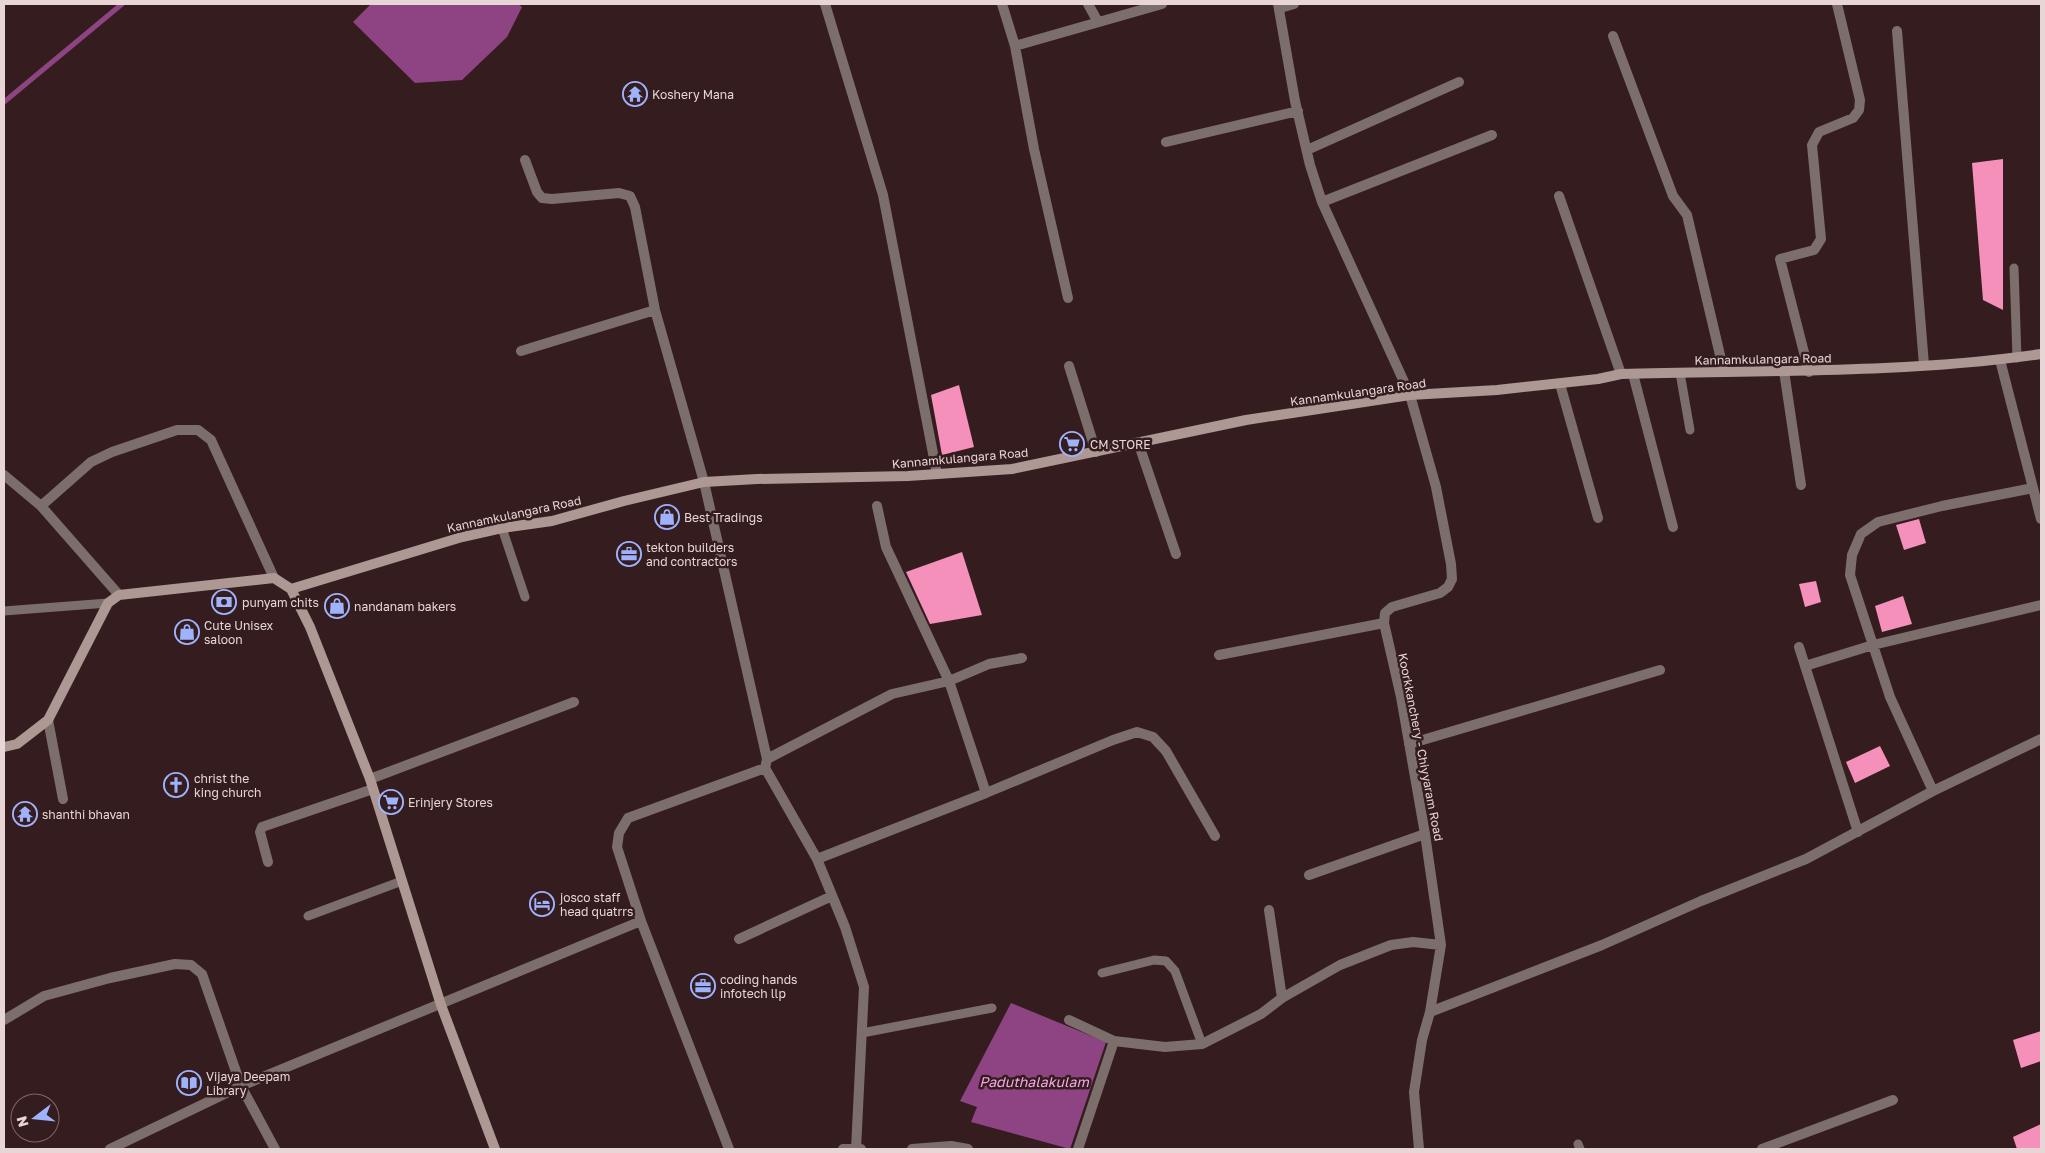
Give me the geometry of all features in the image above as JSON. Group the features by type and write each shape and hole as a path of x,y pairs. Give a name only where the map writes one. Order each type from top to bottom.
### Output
{"street":[{"path":"825,4 883,195 937,474"},
{"path":"1002,4 1015,46 1034,149 1068,298"},
{"path":"1088,4 1098,22"},
{"path":"1015,46 1162,4"},
{"path":"1219,655 1384,624 1384,613 1392,607 1440,593 1448,587 1452,579 1436,488 1410,395 1322,202 1307,150 1279,6 1294,4"},
{"path":"1809,372 1780,259 1814,250 1822,239 1812,144 1819,132 1854,118 1859,110 1860,100 1837,4"},
{"path":"1897,31 1924,365"},
{"path":"1613,36 1673,196 1687,215 1724,372"},
{"path":"1307,150 1459,82"},
{"path":"1166,142 1298,111"},
{"path":"1322,202 1492,135"},
{"path":"525,160 537,192 542,198 552,199 619,192 630,196 635,207 655,310 704,482 766,764 817,859 857,960 864,987 856,1149"},
{"path":"1559,196 1621,374"},
{"path":"521,351 655,310"},
{"name":"Kannamkulangara Road","path":"291,589 462,537 502,528 552,521 704,482 908,476 1012,468 1246,420 1410,395 1560,384 1621,374 1809,372 2000,360 2041,354"},
{"path":"2000,360 2041,519"},
{"path":"1069,366 1096,452"},
{"path":"1784,371 1801,485"},
{"path":"1632,374 1673,527"},
{"path":"1560,384 1598,518"},
{"path":"41,506 91,462 112,452 177,430 198,430 211,440 274,578 291,589 310,627 372,784 441,1005 495,1149"},
{"path":"1138,442 1176,554"},
{"path":"4,475 41,506 119,595"},
{"path":"1933,791 1890,697 1850,575 1852,555 1861,534 1878,522 1942,506 2033,488"},
{"path":"877,506 886,547 949,681 986,793"},
{"path":"4,746 16,744 48,720 108,603 119,595 274,578"},
{"path":"1805,666 1873,645 2041,605"},
{"name":"Koorkkanchery - Chiyyaram Road","path":"1384,624 1401,697 1425,834 1441,945 1430,1012 1422,1040 1414,1092 1419,1149"},
{"path":"1799,647 1858,832"},
{"path":"729,1149 641,921 617,847 619,833 628,818 766,764 892,694 949,681 989,664 1022,658"},
{"path":"1409,744 1660,670"},
{"path":"268,862 260,832 262,827 574,702"},
{"path":"48,720 63,799"},
{"path":"817,859 1137,732 1153,737 1166,751 1215,836"},
{"path":"1430,1012 1602,944 1701,901 1806,859 1933,791 2041,739"},
{"path":"1309,875 1425,834"},
{"path":"740,939 832,896"},
{"path":"1269,910 1282,998"},
{"path":"110,1149 241,1086 641,921"},
{"path":"1069,1020 1114,1041 1165,1047 1202,1044 1262,1014 1282,998 1340,965 1391,945 1413,942 1441,945"},
{"path":"4,1020 44,996 71,988 175,964 191,965 202,974 241,1086 275,1149"},
{"path":"1078,1149 1114,1041"},
{"path":"1762,1149 1893,1100"},
{"path":"912,1149 951,1146 968,1149"},
{"path":"843,1149 861,1149"}],"lane":[{"path":"2014,268 2017,358"},
{"path":"1680,373 1690,430"},
{"path":"502,528 525,597"},
{"path":"4,611 108,603"},
{"path":"308,916 402,880"},
{"path":"1102,973 1154,960 1166,961 1175,971 1202,1044"},
{"path":"862,1033 992,1008"}],"water":[{"path":"371,4 518,4 522,7 507,37 462,80 415,83 353,22"},
{"name":"Paduthalakulam","path":"1011,1003 1106,1042 1070,1149 971,1122 977,1107 960,1101"}],"building":[{"path":"2003,159 2003,310 1983,300 1972,163"},
{"path":"959,385 974,447 942,455 931,395"},
{"path":"1919,519 1926,543 1904,550 1896,525"},
{"path":"962,552 982,615 930,624 906,572"},
{"path":"1816,581 1821,602 1805,607 1799,584"},
{"path":"1903,596 1912,624 1882,632 1875,606"},
{"path":"1880,746 1890,766 1855,783 1846,762"},
{"path":"2041,1031 2041,1061 2021,1068 2013,1040"},
{"path":"2041,1124 2041,1149 2017,1149 2013,1137"}],"waterway":[{"path":"4,102 122,4"}],"place":[{"name":"Koshery Mana","path":"635,94"},
{"name":"CM STORE","path":"1072,444"},
{"name":"Best Tradings","path":"667,517"},
{"name":"tekton builders and contractors","path":"629,554"},
{"name":"punyam chits","path":"224,602"},
{"name":"nandanam bakers","path":"337,606"},
{"name":"Cute Unisex saloon","path":"187,632"},
{"name":"christ the king church","path":"176,785"},
{"name":"Erinjery Stores","path":"391,802"},
{"name":"shanthi bhavan","path":"25,814"},
{"name":"josco staff head quatrrs","path":"542,904"},
{"name":"coding hands infotech llp","path":"703,986"},
{"name":"Vijaya Deepam Library","path":"189,1083"}]}
